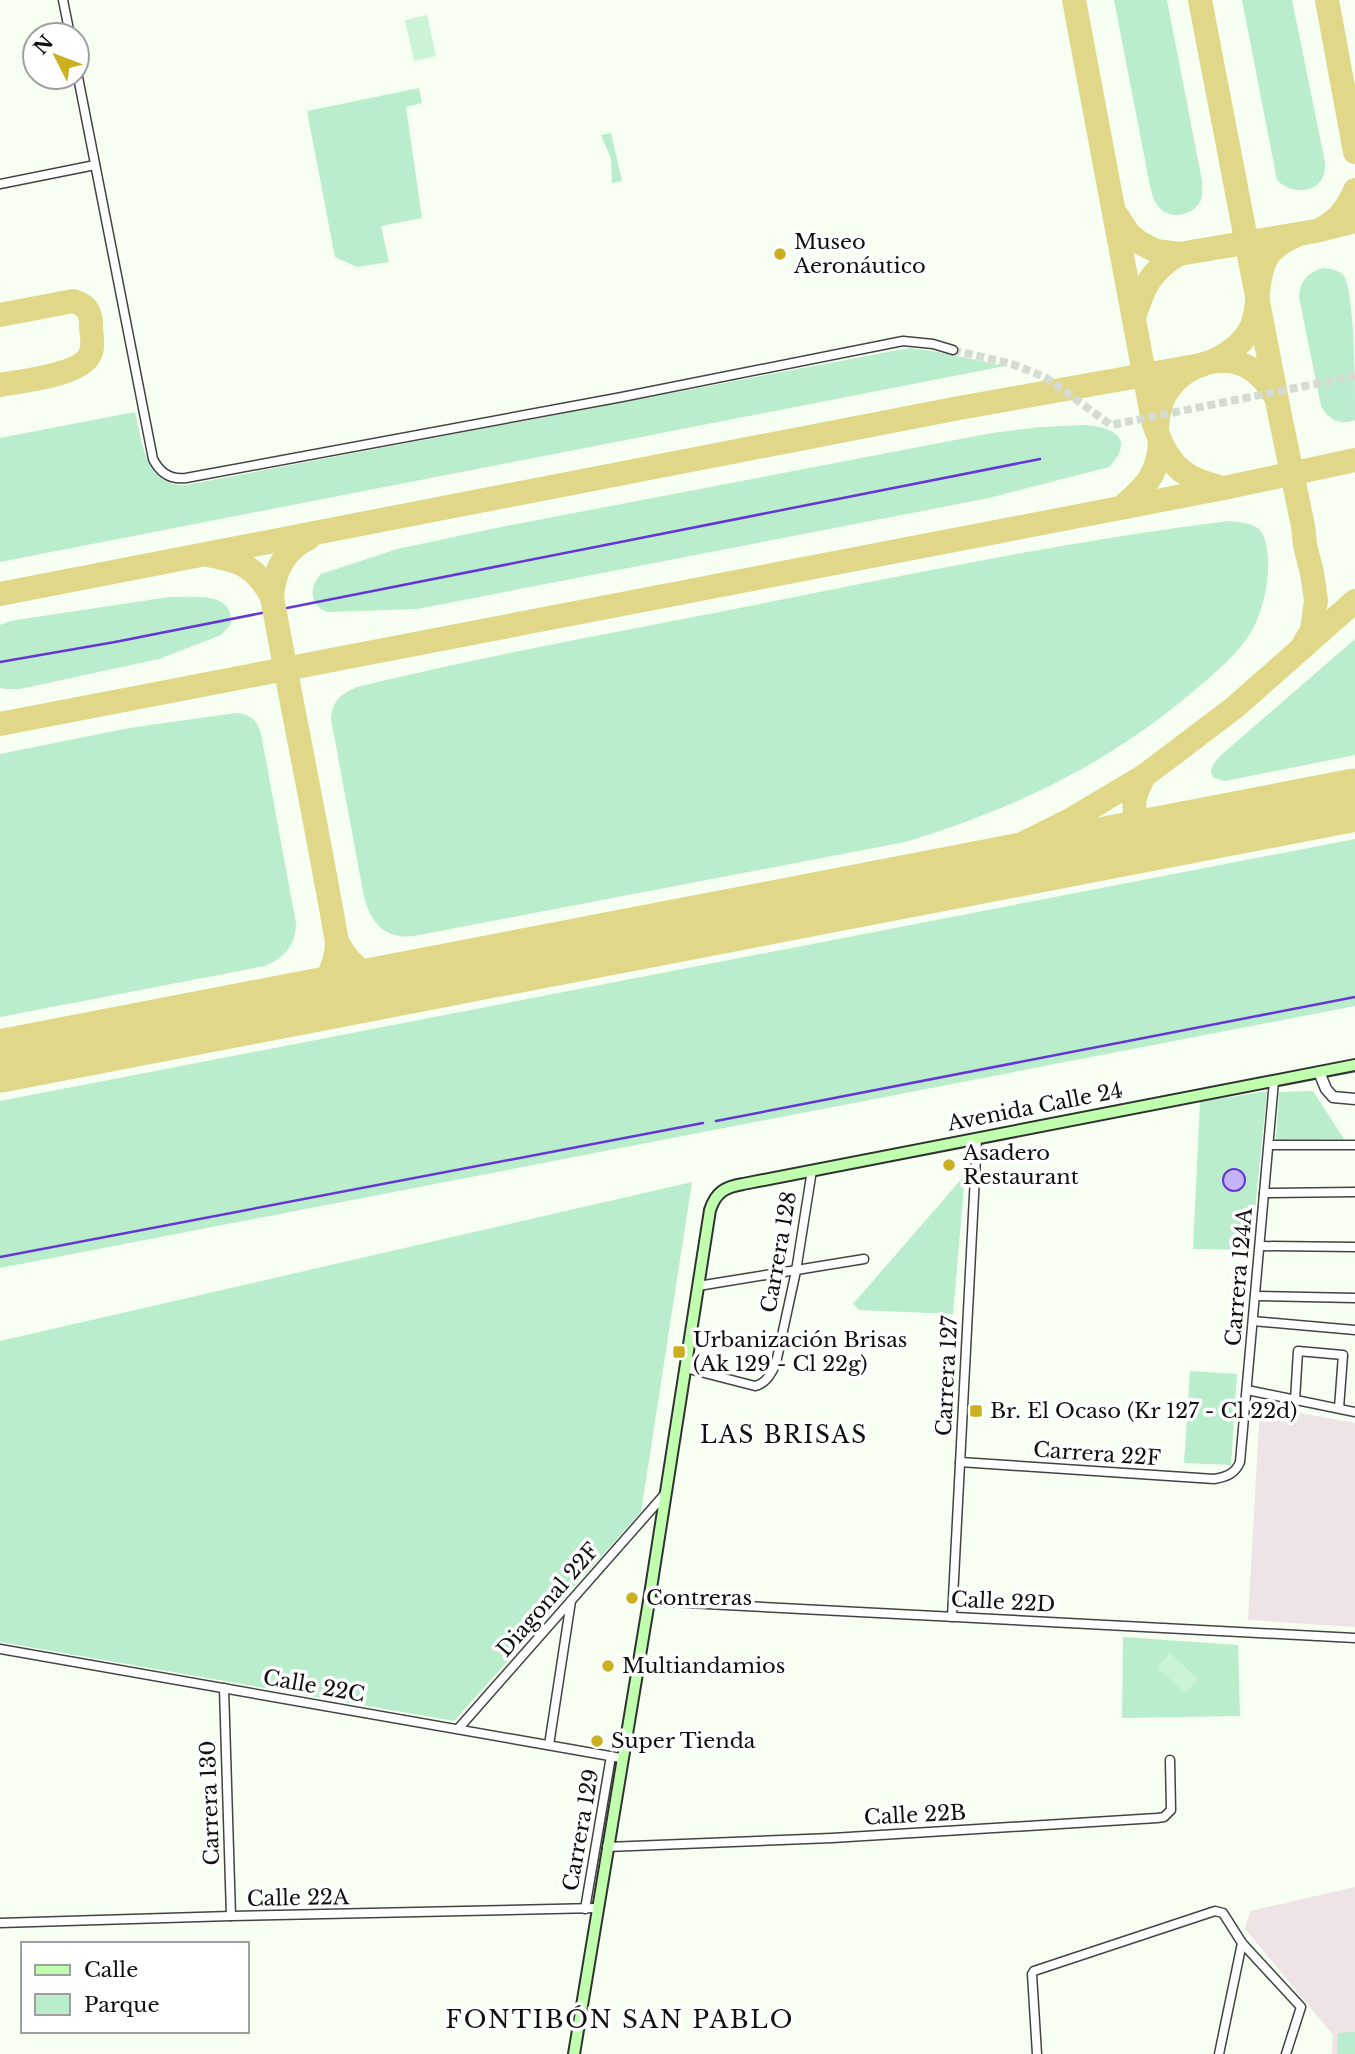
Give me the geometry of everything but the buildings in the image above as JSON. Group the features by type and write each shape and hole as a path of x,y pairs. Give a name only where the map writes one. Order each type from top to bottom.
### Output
{"main road":[{"name":"Avenida Calle 24","path":"698,1286 710,1210 722,1190 812,1170 1355,1065"},
{"path":"574,2054 591,1909 607,1847 616,1757 649,1601 698,1286"}],"street":[{"path":"63,0 67,21"},
{"path":"81,91 153,459 163,473 174,478 186,478 541,412 903,341 933,344 953,350"},
{"path":"0,184 95,165"},
{"path":"1319,1072 1326,1090 1333,1097 1355,1099"},
{"name":"Carrera 124A","path":"1232,1474 1240,1462 1274,1081"},
{"name":"Carrera 127","path":"951,1617 977,1138"},
{"path":"1269,1145 1355,1146"},
{"name":"Carrera 128","path":"685,1368 755,1386 766,1380 776,1363 796,1271 812,1170"},
{"path":"1264,1192 1355,1192"},
{"path":"1260,1246 1355,1247"},
{"path":"698,1286 864,1259"},
{"path":"1255,1296 1355,1298"},
{"path":"1253,1321 1355,1330"},
{"path":"1296,1400 1298,1351 1343,1355 1339,1408"},
{"path":"1247,1390 1355,1412"},
{"name":"Carrera 22F","path":"960,1462 1214,1479 1232,1474"},
{"name":"Diagonal 22F","path":"458,1729 665,1494"},
{"path":"549,1745 571,1601"},
{"name":"Calle 22D","path":"649,1601 1355,1638"},
{"name":"Calle 22C","path":"0,1649 616,1757"},
{"name":"Carrera 130","path":"224,1688 231,1916"},
{"name":"Carrera 129","path":"591,1909 616,1757"},
{"name":"Calle 22B","path":"607,1847 845,1837 1164,1817 1171,1810 1170,1760"},
{"name":"Calle 22A","path":"0,1923 591,1909"},
{"path":"1037,2054 1032,1974 1038,1969 1215,1910 1223,1913 1242,1943 1301,2007 1286,2054"},
{"path":"1219,2054 1242,1943"}],"shaded area":[{"path":"1234,1169 1242,1172 1245,1180 1242,1188 1234,1191 1226,1188 1223,1180 1226,1172"},
{"path":"1260,1406 1355,1423 1355,1627 1248,1620"},
{"path":"1355,1887 1355,2054 1332,2054 1333,2035 1245,1929 1250,1911"}],"green space":[{"path":"1114,0 1167,0 1202,181 1199,204 1185,214 1168,214 1158,206 1153,196"},
{"path":"1242,0 1292,0 1325,163 1321,180 1308,189 1292,189 1277,180"},
{"path":"427,15 436,56 414,61 405,20"},
{"path":"419,88 422,103 406,107 422,218 381,226 389,262 357,267 335,257 307,111"},
{"path":"611,133 622,181 612,183 611,159 601,135"},
{"path":"1323,268 1342,274 1348,286 1355,388 1355,420 1350,422 1335,420 1327,415 1321,406 1299,297 1306,278"},
{"path":"909,348 1005,366 0,562 0,438 135,412 144,449 154,471 172,483 186,485"},
{"path":"1086,425 1113,432 1121,442 1117,457 1109,467 989,498 417,609 327,612 314,600 314,584 321,574 397,549 992,433"},
{"path":"1229,521 1259,529 1267,549 1268,569 1264,597 1259,615 1246,640 1204,683 1129,740 1094,762 1022,799 905,842 414,936 387,932 371,915 364,897 331,719 333,707 346,692 406,675 504,654 929,570 1109,538"},
{"path":"169,597 200,597 219,601 230,613 231,624 221,635 159,659 20,689 0,688 0,625 10,621"},
{"path":"1355,639 1355,755 1225,781 1214,778 1211,769 1220,756"},
{"path":"236,713 252,719 261,734 296,923 294,938 288,950 265,966 0,1017 0,754 129,728"},
{"path":"1355,839 1355,1006 0,1268 0,1101"},
{"path":"1267,1091 1251,1250 1193,1249 1200,1102"},
{"path":"1313,1091 1344,1139 1276,1140 1279,1092"},
{"path":"965,1175 953,1314 859,1310 853,1304"},
{"path":"692,1182 641,1512 454,1721 0,1642 0,1341"},
{"path":"1190,1371 1237,1374 1231,1465 1184,1463"},
{"path":"1123,1637 1238,1645 1240,1716 1122,1718"},
{"path":"1170,1653 1198,1679 1185,1693 1157,1667"},
{"path":"1355,2032 1355,2054 1337,2054 1338,2033"}],"waterway":[{"path":"0,662 115,642 1040,459"},
{"path":"716,1121 1355,997"},
{"path":"0,1257 703,1123"}],"taxiway":[{"path":"1074,0 1153,421 1164,449 1175,465 1190,477 1222,488"},
{"path":"1200,0 1312,573 1316,600 1312,630 1301,649"},
{"path":"1327,0 1355,152"},
{"path":"1323,228 1342,212 1355,190"},
{"path":"1116,214 1129,234 1139,242 1156,251 1179,254 1316,231 1355,221"},
{"path":"1211,362 1226,354 1245,338 1253,323 1266,259 1282,243 1295,236"},
{"path":"1135,314 1150,279 1179,254"},
{"path":"0,315 73,301 89,312 92,342 91,352 86,360 77,366 51,376 0,385"},
{"path":"1157,426 1163,399 1169,388 1188,372 1210,362 1234,362 1246,366 1260,376 1276,397"},
{"path":"0,594 959,408 1201,365"},
{"path":"1122,507 1149,479 1157,463 1160,442"},
{"path":"0,724 1224,488 1355,460"},
{"path":"212,556 248,568 261,579 272,597 282,562 293,548 309,538"},
{"path":"272,597 337,942 349,960 363,972 401,984"},
{"path":"918,884 1020,845 1070,820 1144,776 1234,708 1355,601"},
{"path":"1144,776 1134,804 1135,813 1140,820 1158,829 1185,833"},
{"path":"293,1005 312,994 325,980 334,963 337,942"}],"runway":[{"path":"0,1061 1355,800"}],"tunnel":[{"path":"953,350 1012,364 1045,377 1111,425 1355,376"}],"place":[{"name":"Museo Aeronáutico","path":"780,254"},
{"name":"Asadero Restaurant","path":"949,1165"},
{"name":"Urbanización Brisas (Ak 129 - Cl 22g)","path":"679,1352"},
{"name":"Br. El Ocaso (Kr 127 - Cl 22d)","path":"976,1411"},
{"name":"Contreras","path":"632,1598"},
{"name":"Multiandamios","path":"608,1666"},
{"name":"Super Tienda","path":"597,1741"}],"district":[{"name":"LAS BRISAS","path":"784,1435"},
{"name":"FONTIBÓN SAN PABLO","path":"620,2020"}]}
